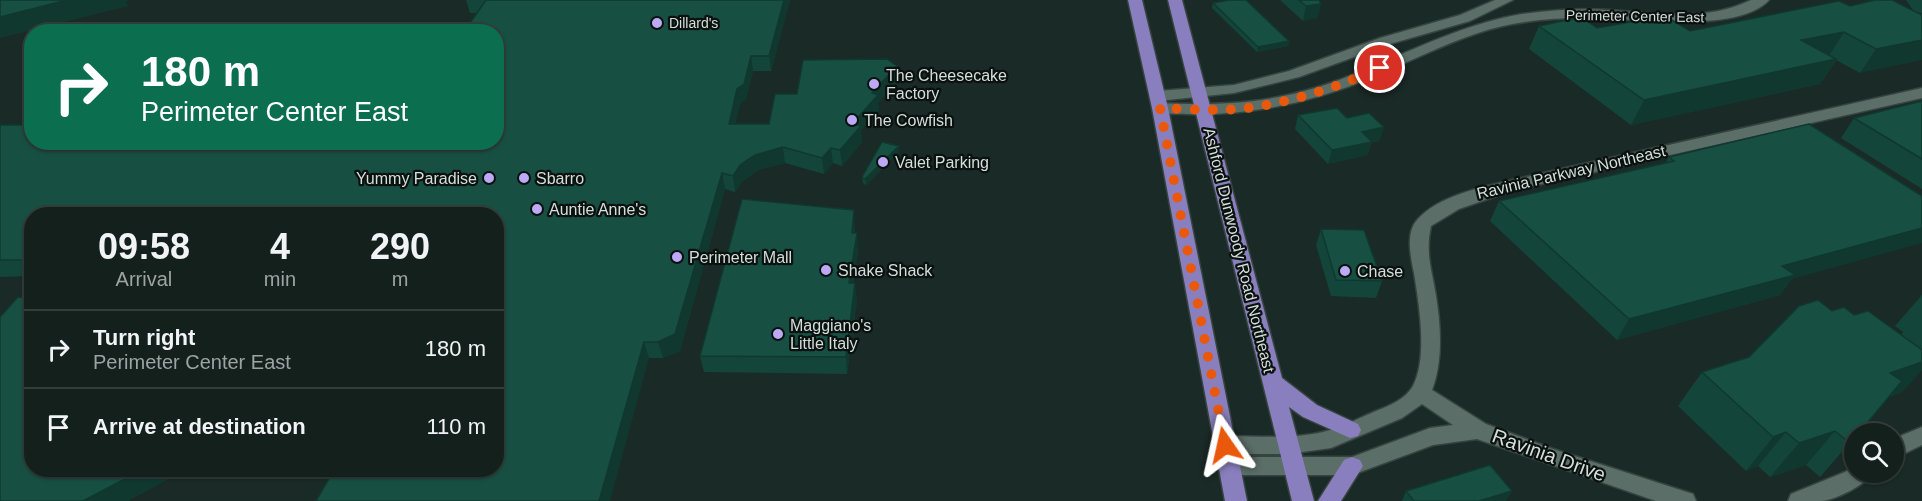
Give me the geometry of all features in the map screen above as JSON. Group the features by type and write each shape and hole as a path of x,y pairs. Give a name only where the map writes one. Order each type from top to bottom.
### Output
{"main road":[{"path":"1135,0 1159,102 1236,501"},
{"name":"Ashford Dunwoody Road Northeast","path":"1176,0 1303,501"},
{"path":"1272,382 1310,411 1350,430"},
{"path":"1329,501 1352,466"}],"street":[{"name":"Perimeter Center East","path":"1202,101 1234,89 1294,74 1385,41 1465,18 1506,0"},
{"name":"Perimeter Center East","path":"1159,102 1202,101 1257,106 1301,96 1362,76 1427,46 1470,30 1524,18 1604,14 1701,19 1731,14 1762,0"},
{"path":"1427,46 1437,37 1433,27 1470,30"},
{"name":"Ravinia Parkway Northeast","path":"1420,393 1428,374 1430,340 1427,298 1418,246 1423,225 1436,213 1464,198 1508,186 1922,93"},
{"path":"1291,455 1395,412 1409,404 1420,393"},
{"name":"Ravinia Drive","path":"1420,393 1478,430 1548,456 1685,501"},
{"path":"1227,455 1291,455 1352,466 1406,448 1430,437 1478,430"},
{"path":"1904,442 1922,436"},
{"path":"1799,501 1844,483"}],"building":[{"path":"0,0 67,0 0,17"},
{"name":"Perimeter Mall","path":"486,0 784,0 769,56 751,56 744,84 737,89 729,124 769,124 775,94 797,94 803,60 887,59 897,66 872,93 878,95 852,124 861,126 840,150 831,148 822,158 783,147 755,155 740,165 733,176 722,173 675,334 658,342 644,342 599,501 316,501 330,477 504,477 504,207 24,207 24,260 0,260 0,125 24,125 24,150 504,150 504,24 470,24"},
{"path":"1246,0 1289,41 1258,47 1213,3"},
{"path":"1299,0 1319,0 1321,4 1306,6"},
{"path":"1875,0 1892,0 1922,15 1922,40 1876,49 1844,32 1801,40 1836,59 1644,100 1539,26 1581,17 1597,28 1665,16 1690,31 1839,1 1850,6"},
{"path":"1922,101 1922,159 1854,118"},
{"path":"1337,108 1347,118 1369,113 1384,127 1362,132 1372,142 1332,150 1298,115"},
{"path":"1809,124 1922,196 1922,228 1782,266 1795,275 1629,319 1499,201 1674,161 1669,157"},
{"path":"882,142 899,146 865,179 862,177"},
{"path":"742,199 854,210 852,233 857,233 849,283 855,283 846,357 700,356"},
{"path":"1321,229 1364,230 1382,281 1336,280"},
{"path":"18,297 24,297 24,477 129,477 83,501 0,501 0,317"},
{"path":"1818,300 1832,311 1844,307 1854,315 1868,311 1922,350 1922,362 1890,373 1902,381 1867,423 1844,423 1844,438 1835,431 1799,443 1786,432 1773,437 1702,372 1749,357 1799,306"},
{"path":"1490,465 1512,491 1479,501 1414,501 1406,491"}],"place":[{"name":"Dillard's","path":"657,23"},
{"name":"The Cheesecake Factory","path":"874,84"},
{"name":"The Cowfish","path":"852,120"},
{"name":"Valet Parking","path":"883,162"},
{"name":"Yummy Paradise","path":"489,178"},
{"name":"Sbarro","path":"524,178"},
{"name":"Auntie Anne's","path":"537,209"},
{"name":"Perimeter Mall","path":"677,257"},
{"name":"Shake Shack","path":"826,270"},
{"name":"Chase","path":"1345,271"},
{"name":"Maggiano's Little Italy","path":"778,334"}],"route":[{"path":"1225,445 1160,108 1236,109 1257,106 1342,84 1380,68"}]}
